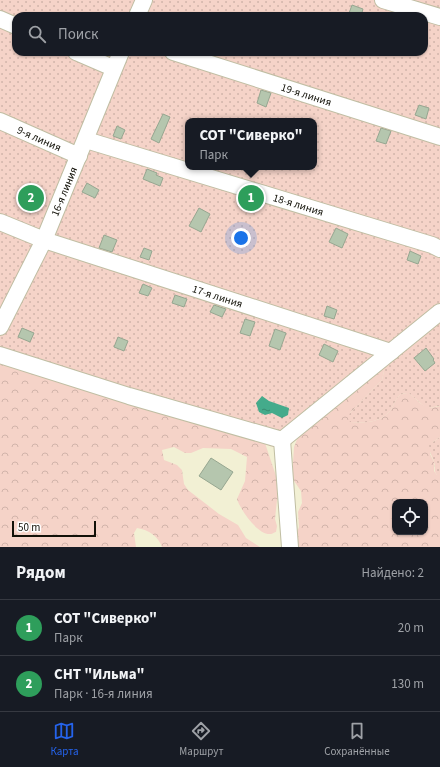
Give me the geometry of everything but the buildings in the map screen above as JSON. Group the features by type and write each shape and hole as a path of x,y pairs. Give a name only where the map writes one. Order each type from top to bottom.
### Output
{"street":[{"path":"139,12 144,0"},
{"path":"383,0 423,12"},
{"path":"428,13 440,17"},
{"path":"0,19 12,24"},
{"path":"85,56 113,68"},
{"name":"16-я линия","path":"0,328 44,240 119,56"},
{"name":"19-я линия","path":"186,56 440,137"},
{"name":"9-я линия","path":"0,121 79,156"},
{"name":"18-я линия","path":"86,140 432,245 440,249"},
{"name":"17-я линия","path":"0,222 44,240 391,352"},
{"path":"282,440 440,312"},
{"path":"0,356 129,396 282,440"},
{"path":"282,440 290,547"}],"green space":[{"path":"0,0 440,0 440,406 426,408 409,393 404,393 398,397 391,410 380,419 366,422 350,422 348,418 350,413 382,380 384,371 382,366 273,447 206,425 194,425 174,413 10,363 0,364"},
{"path":"10,363 174,413 189,423 206,425 265,443 280,488 275,519 277,526 276,532 271,534 266,533 255,526 242,509 237,499 245,481 247,457 231,449 203,448 191,453 185,453 174,447 162,450 164,460 177,465 182,470 184,484 188,490 219,514 238,525 246,538 260,547 162,547 152,534 137,528 134,533 136,547 0,547 0,364"},
{"path":"382,366 384,371 382,380 350,413 350,422 366,422 380,419 391,410 398,397 404,393 409,393 423,405 430,407 440,406 440,437 433,442 430,454 434,462 434,471 437,475 440,475 440,547 299,547 295,543 299,527 298,512 302,503 301,491 292,478 294,447 298,437"},
{"path":"440,437 440,475 437,475 429,445"}],"water":[{"path":"262,396 269,401 289,408 288,415 282,418 272,413 265,415 259,412 256,403"}],"place":[{"name":"СНТ \"Ильма\"","path":"31,198"},
{"name":"СОТ \"Сиверко\"","path":"251,198"}]}
